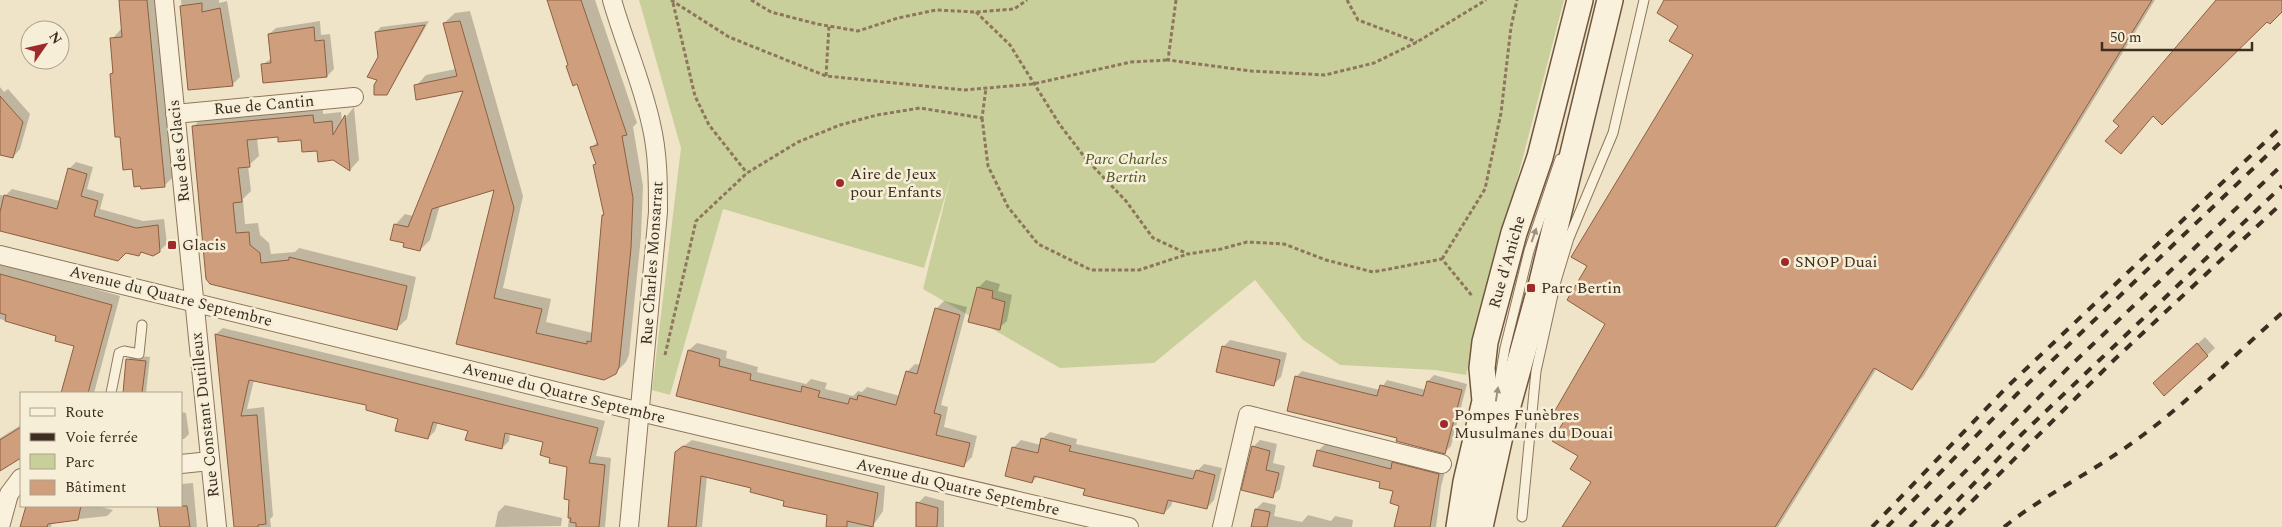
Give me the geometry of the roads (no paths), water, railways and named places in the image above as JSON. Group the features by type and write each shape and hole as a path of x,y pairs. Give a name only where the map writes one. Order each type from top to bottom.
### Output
{"main road":[{"name":"Rue d'Aniche","path":"1459,527 1466,482 1489,409 1482,362 1491,319 1514,233 1540,157 1580,0"},
{"path":"1480,527 1502,427 1539,291 1610,0"}],"street":[{"name":"Rue des Glacis","path":"164,0 194,302"},
{"name":"Rue Charles Monsarrat","path":"612,0 647,106 657,160 658,212 629,527"},
{"name":"Rue de Cantin","path":"175,114 354,97"},
{"name":"Avenue du Quatre Septembre","path":"0,255 640,412 1124,526"},
{"name":"Rue Constant Dutilleux","path":"194,302 217,527"},
{"path":"1222,527 1248,415 1442,464"},
{"path":"182,464 210,461"},
{"path":"0,527 9,494 20,479"}],"lane":[{"path":"1522,517 1536,372 1556,281 1569,238 1613,133 1644,0"},
{"path":"1489,409 1525,266 1562,148"},
{"path":"1507,298 1529,222 1552,154"},
{"path":"111,392 119,353 124,351 139,354 142,325"},
{"path":"1489,409 1494,352"}],"railway":[{"path":"1872,527 2008,386 2282,126"},
{"path":"1887,527 2017,394 2282,141"},
{"path":"1910,527 2069,367 2282,165"},
{"path":"1932,527 2022,434 2282,186"},
{"path":"1946,527 2114,360 2282,203"},
{"path":"2004,527 2019,515 2116,454 2152,428 2190,397 2282,313"}],"place":[{"name":"Aire de Jeux pour Enfants","path":"840,183"},
{"name":"Glacis","path":"172,245"},
{"name":"SNOP Duai","path":"1785,262"},
{"name":"Parc Bertin","path":"1531,288"},
{"name":"Pompes Funèbres Musulmanes du Douai","path":"1444,424"}],"park label":[{"name":"Parc Charles Bertin","path":"1126,168"}]}
